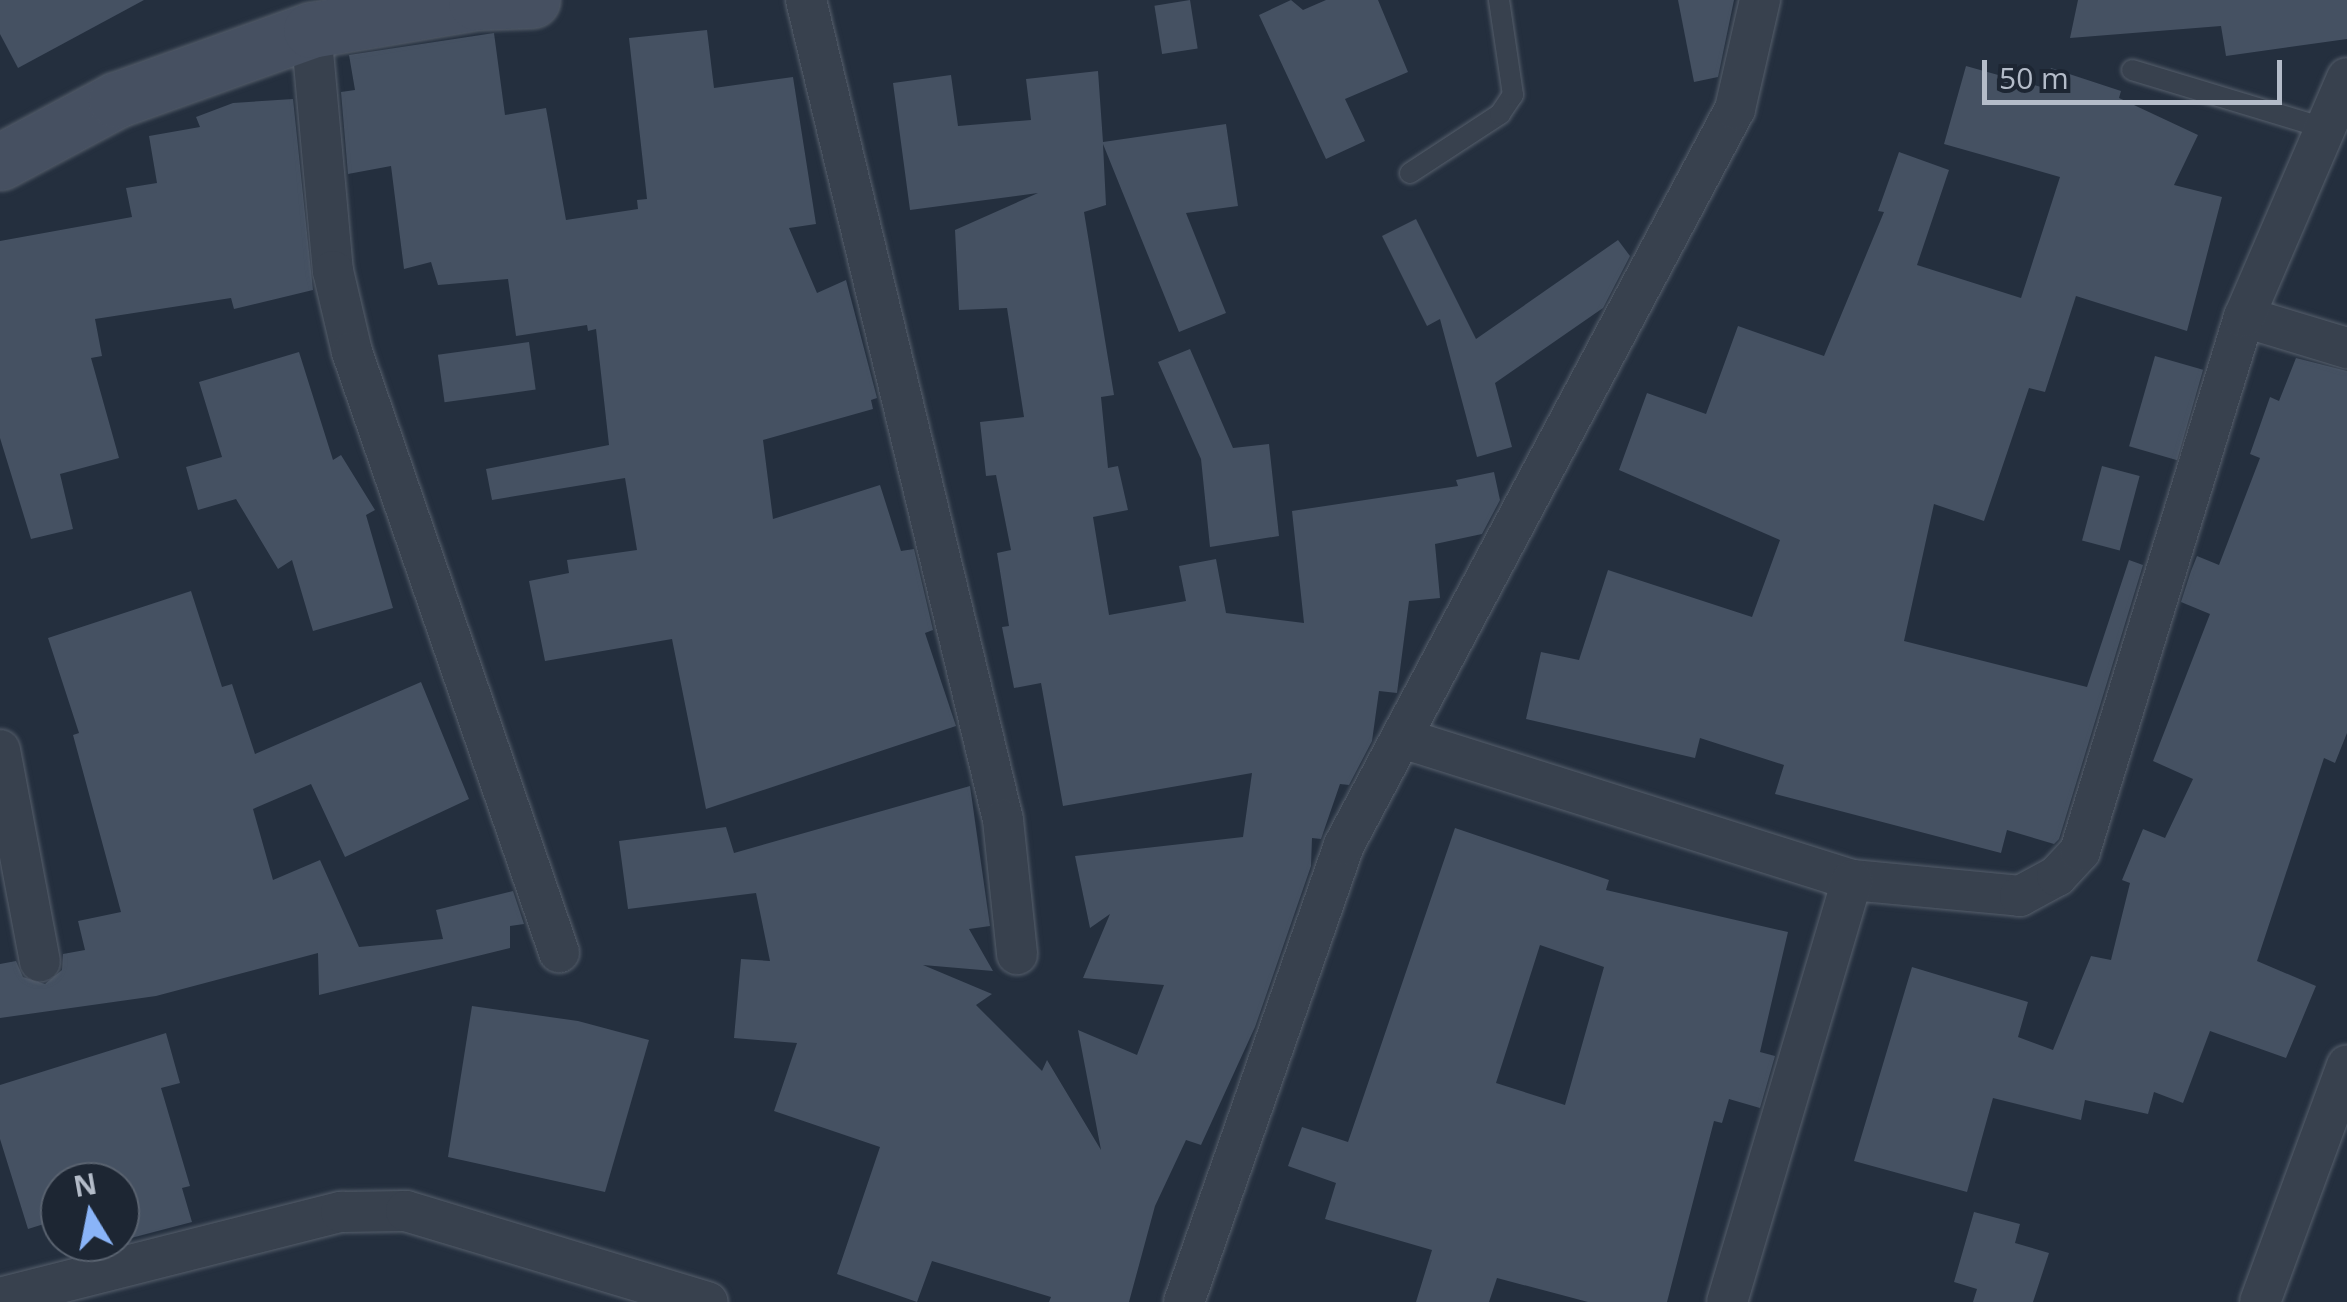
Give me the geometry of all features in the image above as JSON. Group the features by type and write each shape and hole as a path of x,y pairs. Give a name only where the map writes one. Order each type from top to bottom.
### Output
{"street":[{"path":"0,162 116,100 311,30 476,2 532,0"},
{"path":"806,0 1003,820 1017,954"},
{"path":"1184,1302 1344,845 1405,739 1735,109 1760,0"},
{"path":"311,30 333,271 352,352 559,952"},
{"path":"1405,739 1852,880 2020,896 2056,876 2080,851 2244,317 2321,127 2347,78"},
{"path":"2244,317 2347,348"},
{"path":"0,750 40,961"},
{"path":"1727,1302 1852,880"},
{"path":"2260,1302 2340,1117 2347,1064"},
{"path":"0,1298 341,1212 406,1211 643,1293 708,1302"}],"lane":[{"path":"1410,173 1500,114 1513,95 1498,0"},
{"path":"2132,70 2321,127"}],"building":[{"path":"0,0 144,0 18,68 0,34"},
{"path":"1190,0 1198,48 1162,54 1154,6"},
{"path":"1291,0 1303,10 1326,0 1378,0 1408,72 1345,99 1365,141 1326,159 1259,15"},
{"path":"1678,0 1734,0 1718,77 1694,82"},
{"path":"2078,0 2347,0 2347,39 2226,56 2221,26 2070,38"},
{"path":"707,30 714,88 793,77 816,224 789,228 817,293 846,280 877,398 871,400 873,409 763,440 773,519 880,485 901,551 914,549 933,630 925,633 956,726 706,809 672,639 545,661 529,581 569,573 567,560 637,550 625,478 492,500 486,469 609,445 596,329 588,331 587,325 516,336 508,279 438,285 431,262 404,269 391,166 348,174 341,92 355,90 349,55 494,33 505,115 546,108 566,220 638,209 637,200 647,199 629,38"},
{"path":"1966,66 2045,88 2051,68 2121,91 2119,98 2198,135 2174,185 2222,197 2187,331 2076,296 2045,392 2029,388 1984,521 1934,504 1904,641 2087,687 2129,560 2143,565 2059,839 2054,844 2007,830 2001,853 1775,794 1784,765 1700,738 1695,758 1526,719 1541,652 1579,660 1608,570 1752,617 1780,540 1619,470 1647,393 1706,414 1738,326 1824,356 1884,212 1878,211 1899,152 1949,170 1917,265 2021,298 2060,177 1944,144"},
{"path":"1098,71 1103,142 1226,124 1238,206 1186,213 1226,313 1179,332 1103,144 1106,205 1084,212 1114,395 1101,397 1108,468 1118,466 1128,510 1093,517 1109,615 1186,601 1179,566 1216,559 1226,613 1304,623 1292,511 1458,486 1456,480 1494,472 1500,500 1482,534 1435,544 1440,598 1409,601 1397,693 1379,691 1372,741 1349,785 1340,784 1321,839 1312,838 1311,866 1255,1027 1201,1145 1186,1140 1155,1206 1129,1302 1049,1302 1051,1297 932,1261 917,1302 837,1274 880,1147 774,1111 797,1043 734,1038 741,959 770,961 756,893 628,909 619,841 726,827 734,853 970,786 990,926 969,929 993,971 923,965 992,994 976,1005 1042,1071 1047,1060 1101,1150 1078,1030 1137,1055 1164,985 1083,978 1110,914 1090,928 1075,856 1243,837 1252,773 1063,806 1041,683 1014,688 1002,627 1009,626 997,553 1011,550 996,475 986,476 980,422 1024,417 1007,308 959,310 955,230 1038,193 910,210 893,83 951,75 958,126 1031,120 1026,79"},
{"path":"293,99 313,290 234,309 231,298 95,319 102,356 91,358 119,458 60,474 73,529 31,539 0,438 0,241 132,217 126,188 157,183 149,136 200,127 196,117 233,103"},
{"path":"1416,219 1476,339 1618,240 1630,256 1603,308 1495,383 1512,447 1477,457 1440,319 1427,326 1382,236"},
{"path":"529,342 536,390 445,402 438,355"},
{"path":"1190,349 1233,448 1269,444 1279,536 1210,547 1201,459 1158,362"},
{"path":"299,352 333,460 341,455 375,510 366,515 393,608 313,631 292,560 278,569 236,499 198,510 186,467 222,457 199,382"},
{"path":"2155,356 2203,370 2177,460 2129,446"},
{"path":"2296,358 2347,371 2347,733 2335,763 2324,758 2257,961 2316,986 2286,1058 2210,1031 2183,1103 2154,1092 2148,1114 2085,1100 2081,1120 1993,1098 1967,1192 1854,1161 1912,967 2028,1002 2018,1037 2053,1050 2091,956 2111,960 2130,883 2122,880 2143,829 2165,838 2193,779 2153,761 2210,614 2181,602 2197,556 2219,565 2260,458 2250,454 2270,397 2279,401"},
{"path":"2102,466 2140,476 2120,550 2082,540"},
{"path":"191,591 222,687 232,684 255,754 421,682 469,799 345,857 311,784 253,809 273,880 320,860 359,947 443,939 436,910 513,891 524,924 510,926 510,948 319,995 318,953 156,996 0,1018 0,964 16,961 23,977 45,984 62,970 63,954 85,950 78,921 121,912 73,735 79,733 48,638"},
{"path":"1455,828 1609,880 1606,890 1788,932 1760,1052 1775,1056 1760,1108 1729,1099 1722,1123 1714,1121 1667,1302 1588,1302 1497,1278 1489,1302 1416,1302 1432,1250 1325,1219 1336,1183 1288,1166 1302,1127 1348,1142","holes":["1540,945 1604,967 1565,1105 1496,1083"]},
{"path":"472,1006 578,1021 649,1040 605,1192 448,1157"},
{"path":"166,1033 180,1083 161,1088 190,1186 182,1188 192,1222 140,1236 140,1162 40,1162 40,1225 28,1229 0,1139 0,1085"},
{"path":"1974,1212 2020,1224 2015,1243 2049,1253 2033,1302 1973,1302 1977,1289 1954,1282"}]}
